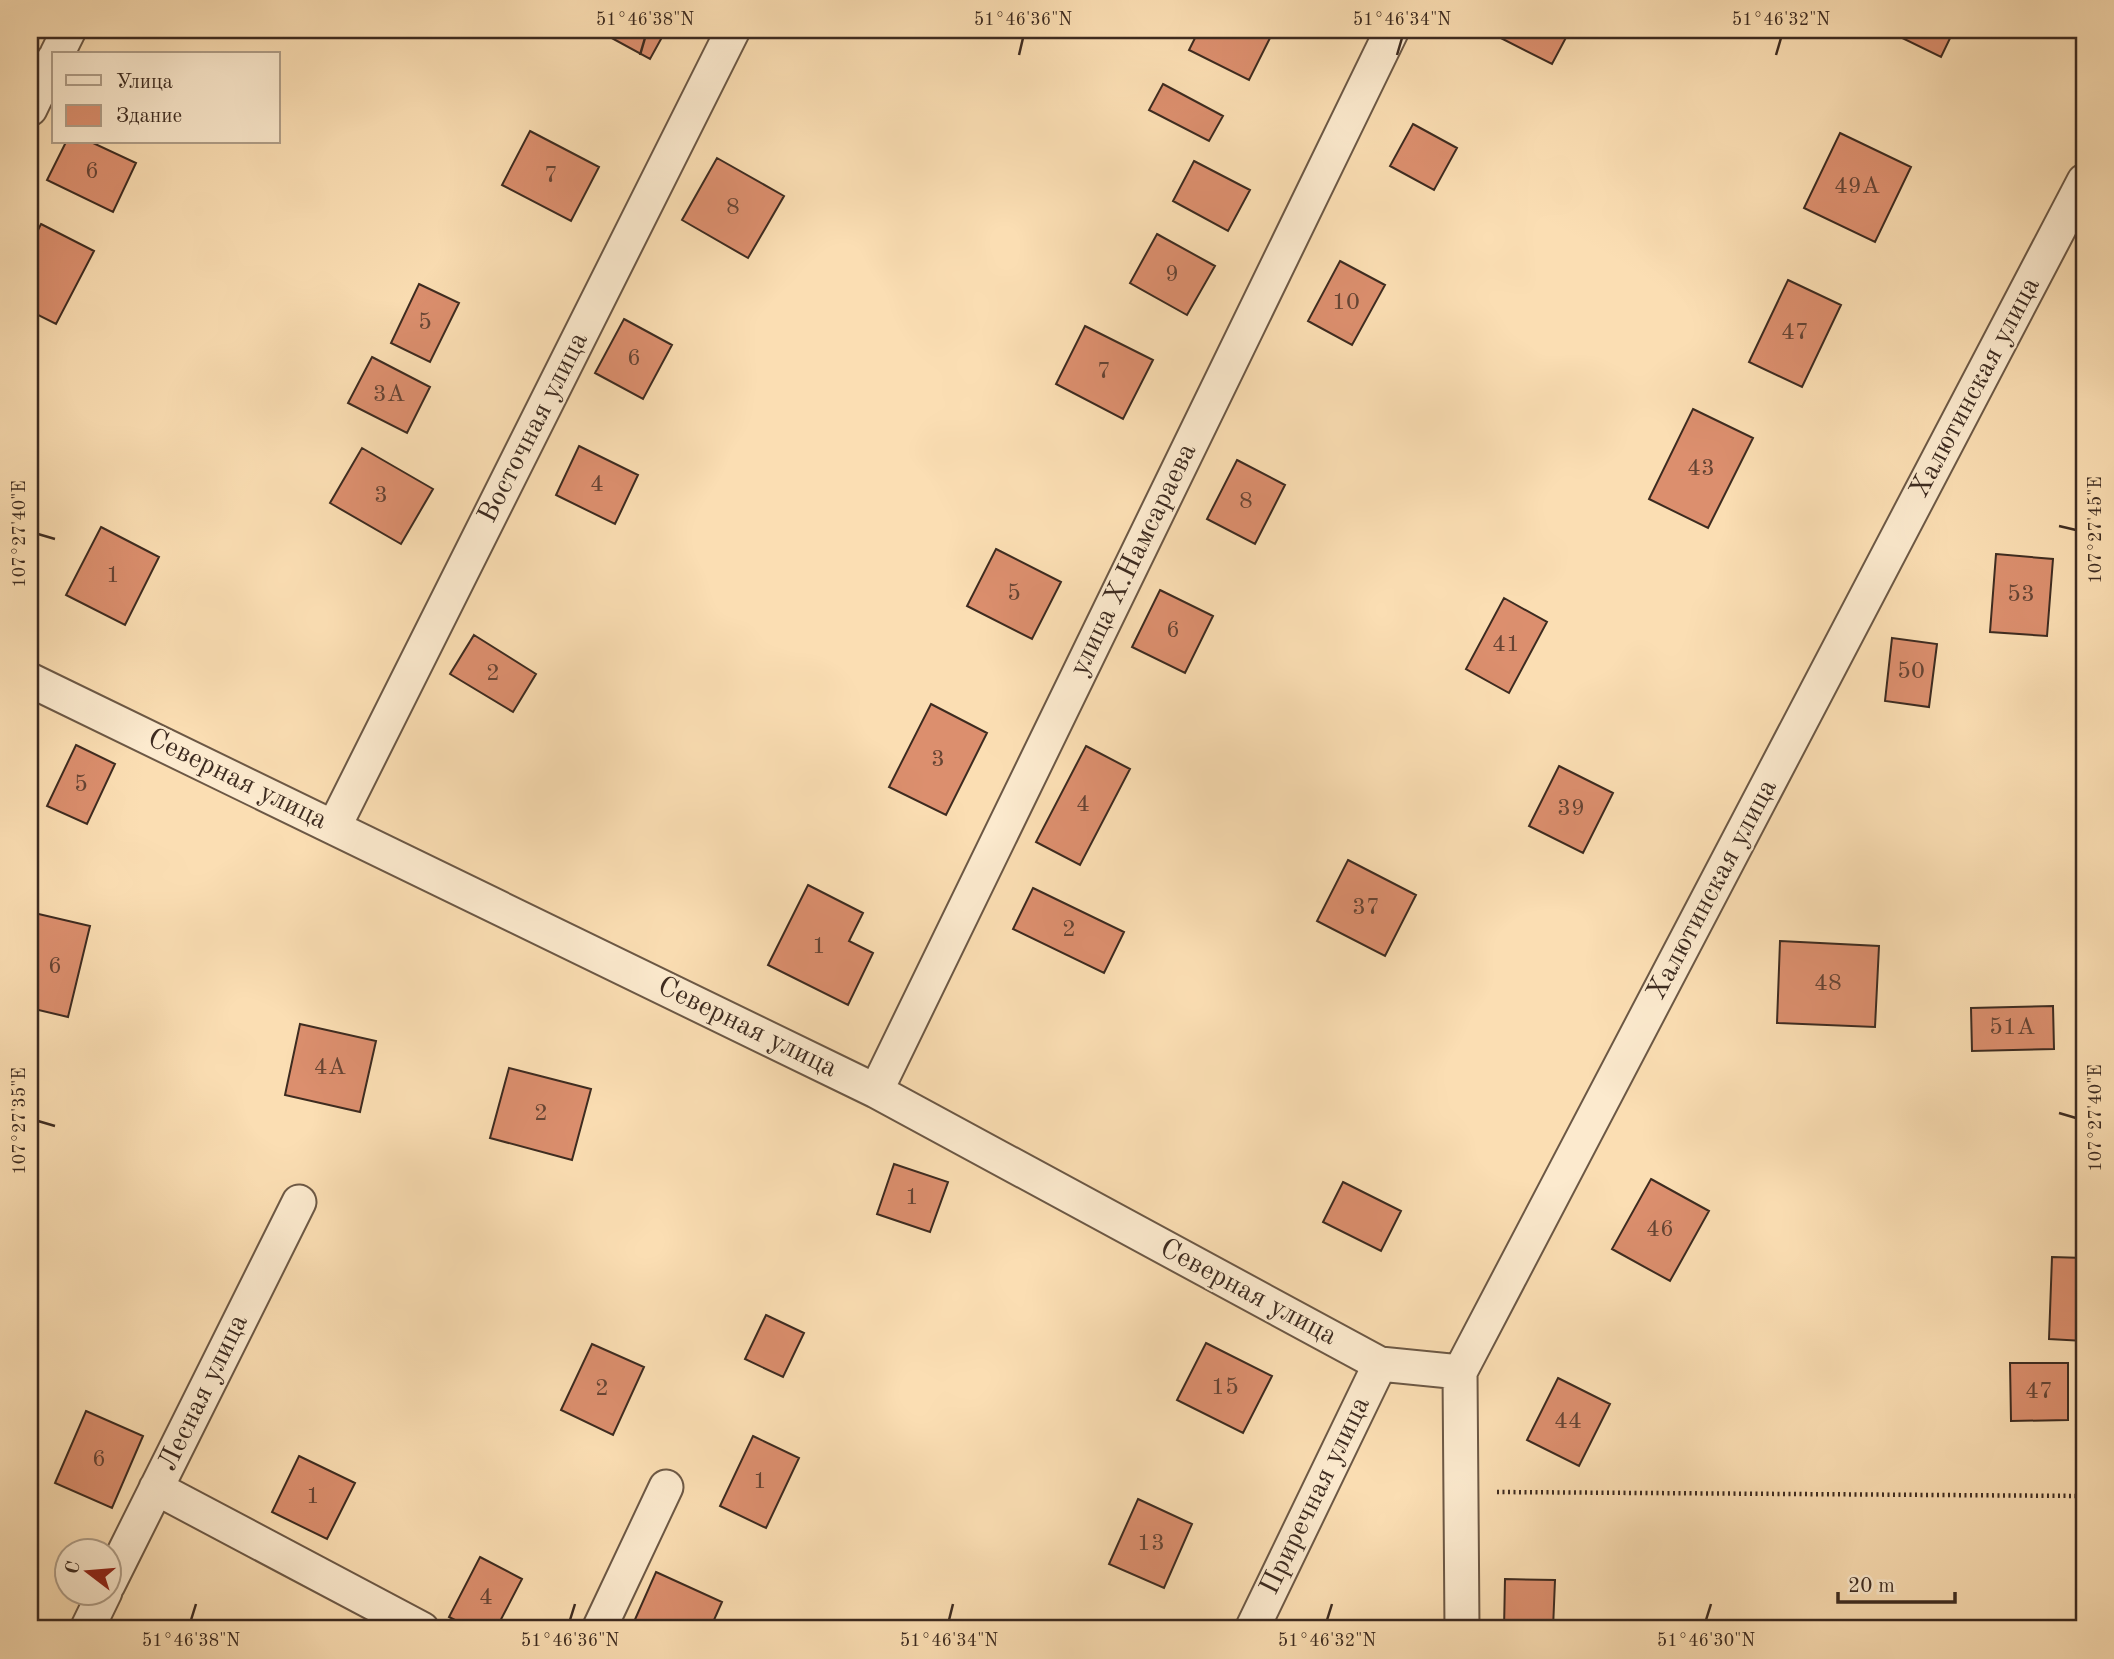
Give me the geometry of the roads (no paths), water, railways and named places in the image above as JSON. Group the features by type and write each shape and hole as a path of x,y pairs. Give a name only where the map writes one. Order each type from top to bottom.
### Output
{"street":[{"path":"58,52 69,30"},
{"name":"Восточная улица","path":"334,827 733,30"},
{"name":"улица Х.Намсараева","path":"876,1091 1392,30"},
{"path":"30,109 52,64"},
{"name":"Халютинская улица","path":"1462,1629 1460,1371 2084,181"},
{"name":"Северная улица","path":"30,680 876,1091 1380,1364 1460,1371"},
{"name":"Лесная улица","path":"122,1557 299,1202"},
{"name":"Приречная улица","path":"1252,1629 1380,1364"},
{"path":"599,1629 666,1488"},
{"path":"156,1489 422,1629"},
{"path":"87,1629 98,1606"}]}
